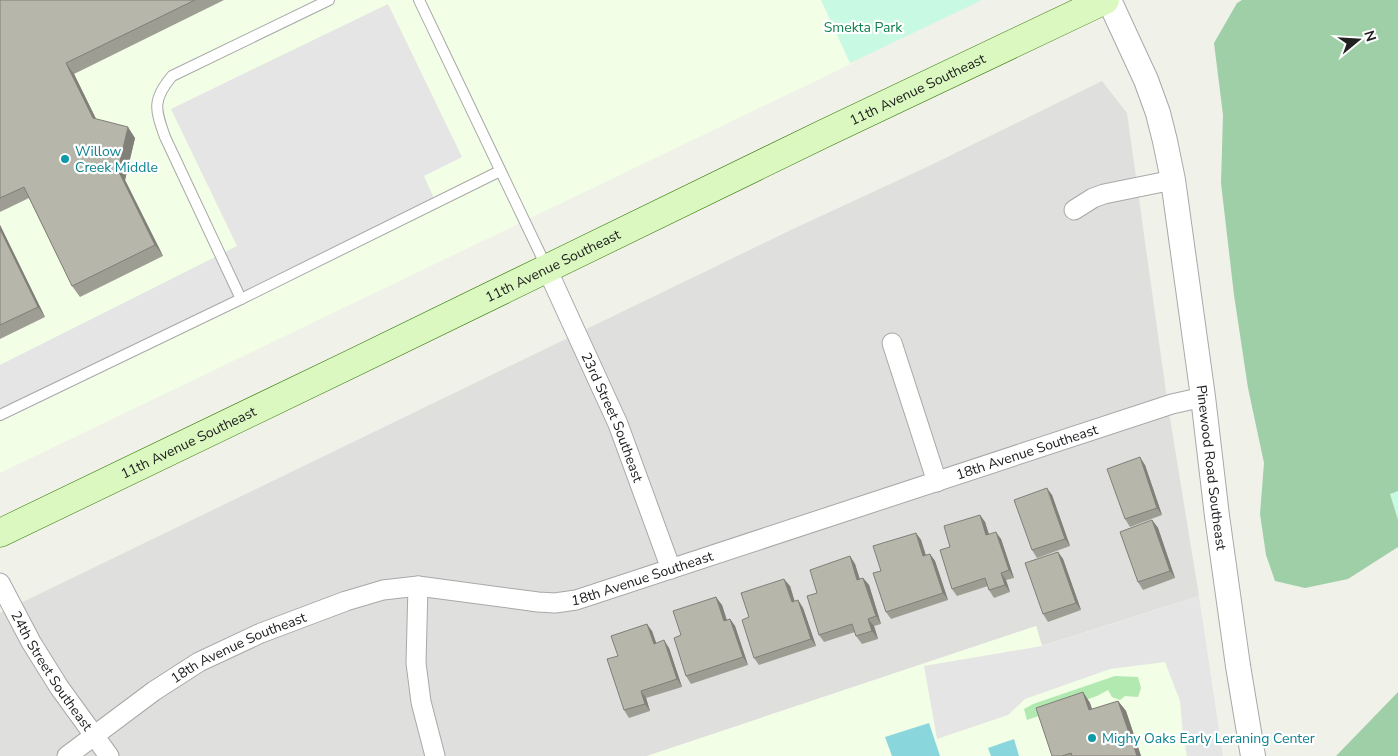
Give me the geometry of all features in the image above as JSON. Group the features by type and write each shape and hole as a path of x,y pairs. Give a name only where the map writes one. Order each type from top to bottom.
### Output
{"main road":[{"name":"11th Avenue Southeast","path":"0,533 1104,0"}],"street":[{"name":"Pinewood Road Southeast","path":"1110,0 1138,62 1158,113 1172,180 1203,397 1217,516 1253,756"},
{"path":"1074,210 1093,198 1104,194 1172,180"},
{"name":"23rd Street Southeast","path":"547,269 618,424 671,569"},
{"path":"892,343 937,482"},
{"name":"18th Avenue Southeast","path":"67,756 181,673 240,642 346,601 383,590 418,586 555,603 576,600 1172,404 1203,397"},
{"name":"24th Street Southeast","path":"0,583 31,642 59,687 109,756"},
{"path":"418,586 416,663 421,702 436,756"}],"lane":[{"path":"241,299 165,137 158,119 156,101 162,87 172,76 329,0"},
{"path":"419,0 547,269"},
{"path":"0,414 500,172"}],"shaded area":[{"path":"0,0 822,0 851,64 0,473"},
{"path":"388,4 462,157 424,176 436,203 0,415 0,365 237,246 171,109"},
{"path":"1102,81 1127,113 1168,406 1199,596 1042,646 1036,626 647,756 0,756 0,613"},
{"path":"1199,596 1223,756 647,756 1036,626 1042,646"},
{"path":"1199,596 1223,756 1187,756 1180,701 1165,662 1110,669 1025,699 1008,715 937,739 924,666 1042,646"},
{"path":"929,723 940,756 892,756 885,737"},
{"path":"1014,739 1019,756 991,756 988,748"}],"green space":[{"name":"Smekta Park","path":"821,0 982,0 850,63"},
{"path":"1242,0 1398,0 1398,547 1348,579 1305,588 1275,581 1266,555 1260,514 1264,463 1248,388 1234,295 1221,183 1223,115 1214,43 1237,3"},
{"path":"1398,491 1398,520 1390,494"},
{"path":"1115,676 1138,677 1141,688 1138,697 1125,696 1120,700 1112,697 1108,690 1097,696 1027,720 1024,709 1033,704"},
{"path":"1398,692 1398,756 1336,756"}],"building":[{"name":"Willow Creek Middle","path":"0,0 195,0 66,63 93,118 128,127 118,170 155,245 72,286 24,187 0,198"},
{"path":"0,229 38,307 0,325"},
{"path":"1140,457 1157,508 1125,519 1107,469"},
{"path":"1047,488 1065,539 1032,550 1014,500"},
{"path":"980,515 986,535 996,532 1009,570 1001,573 1005,585 989,590 985,578 952,589 940,550 950,547 944,526"},
{"path":"1152,520 1170,571 1138,582 1120,532"},
{"path":"916,533 923,556 930,554 943,593 886,612 873,573 881,571 873,546"},
{"path":"1058,552 1076,603 1043,614 1025,563"},
{"path":"850,556 857,580 863,578 876,616 868,619 872,631 856,636 852,624 819,635 807,596 817,593 810,570"},
{"path":"784,579 792,602 798,600 811,639 754,658 742,620 749,617 741,593"},
{"path":"716,597 724,621 730,619 743,657 686,676 674,638 681,635 673,611"},
{"path":"647,624 654,644 664,640 677,679 641,691 645,704 624,710 607,659 618,656 611,636"},
{"name":"Mighy Oaks Early Leraning Center","path":"1083,692 1089,710 1118,701 1137,756 1072,756 1071,753 1062,756 1052,756 1036,708"}],"place":[{"name":"Willow Creek Middle","path":"65,159"},
{"name":"Mighy Oaks Early Leraning Center","path":"1092,738"}]}
